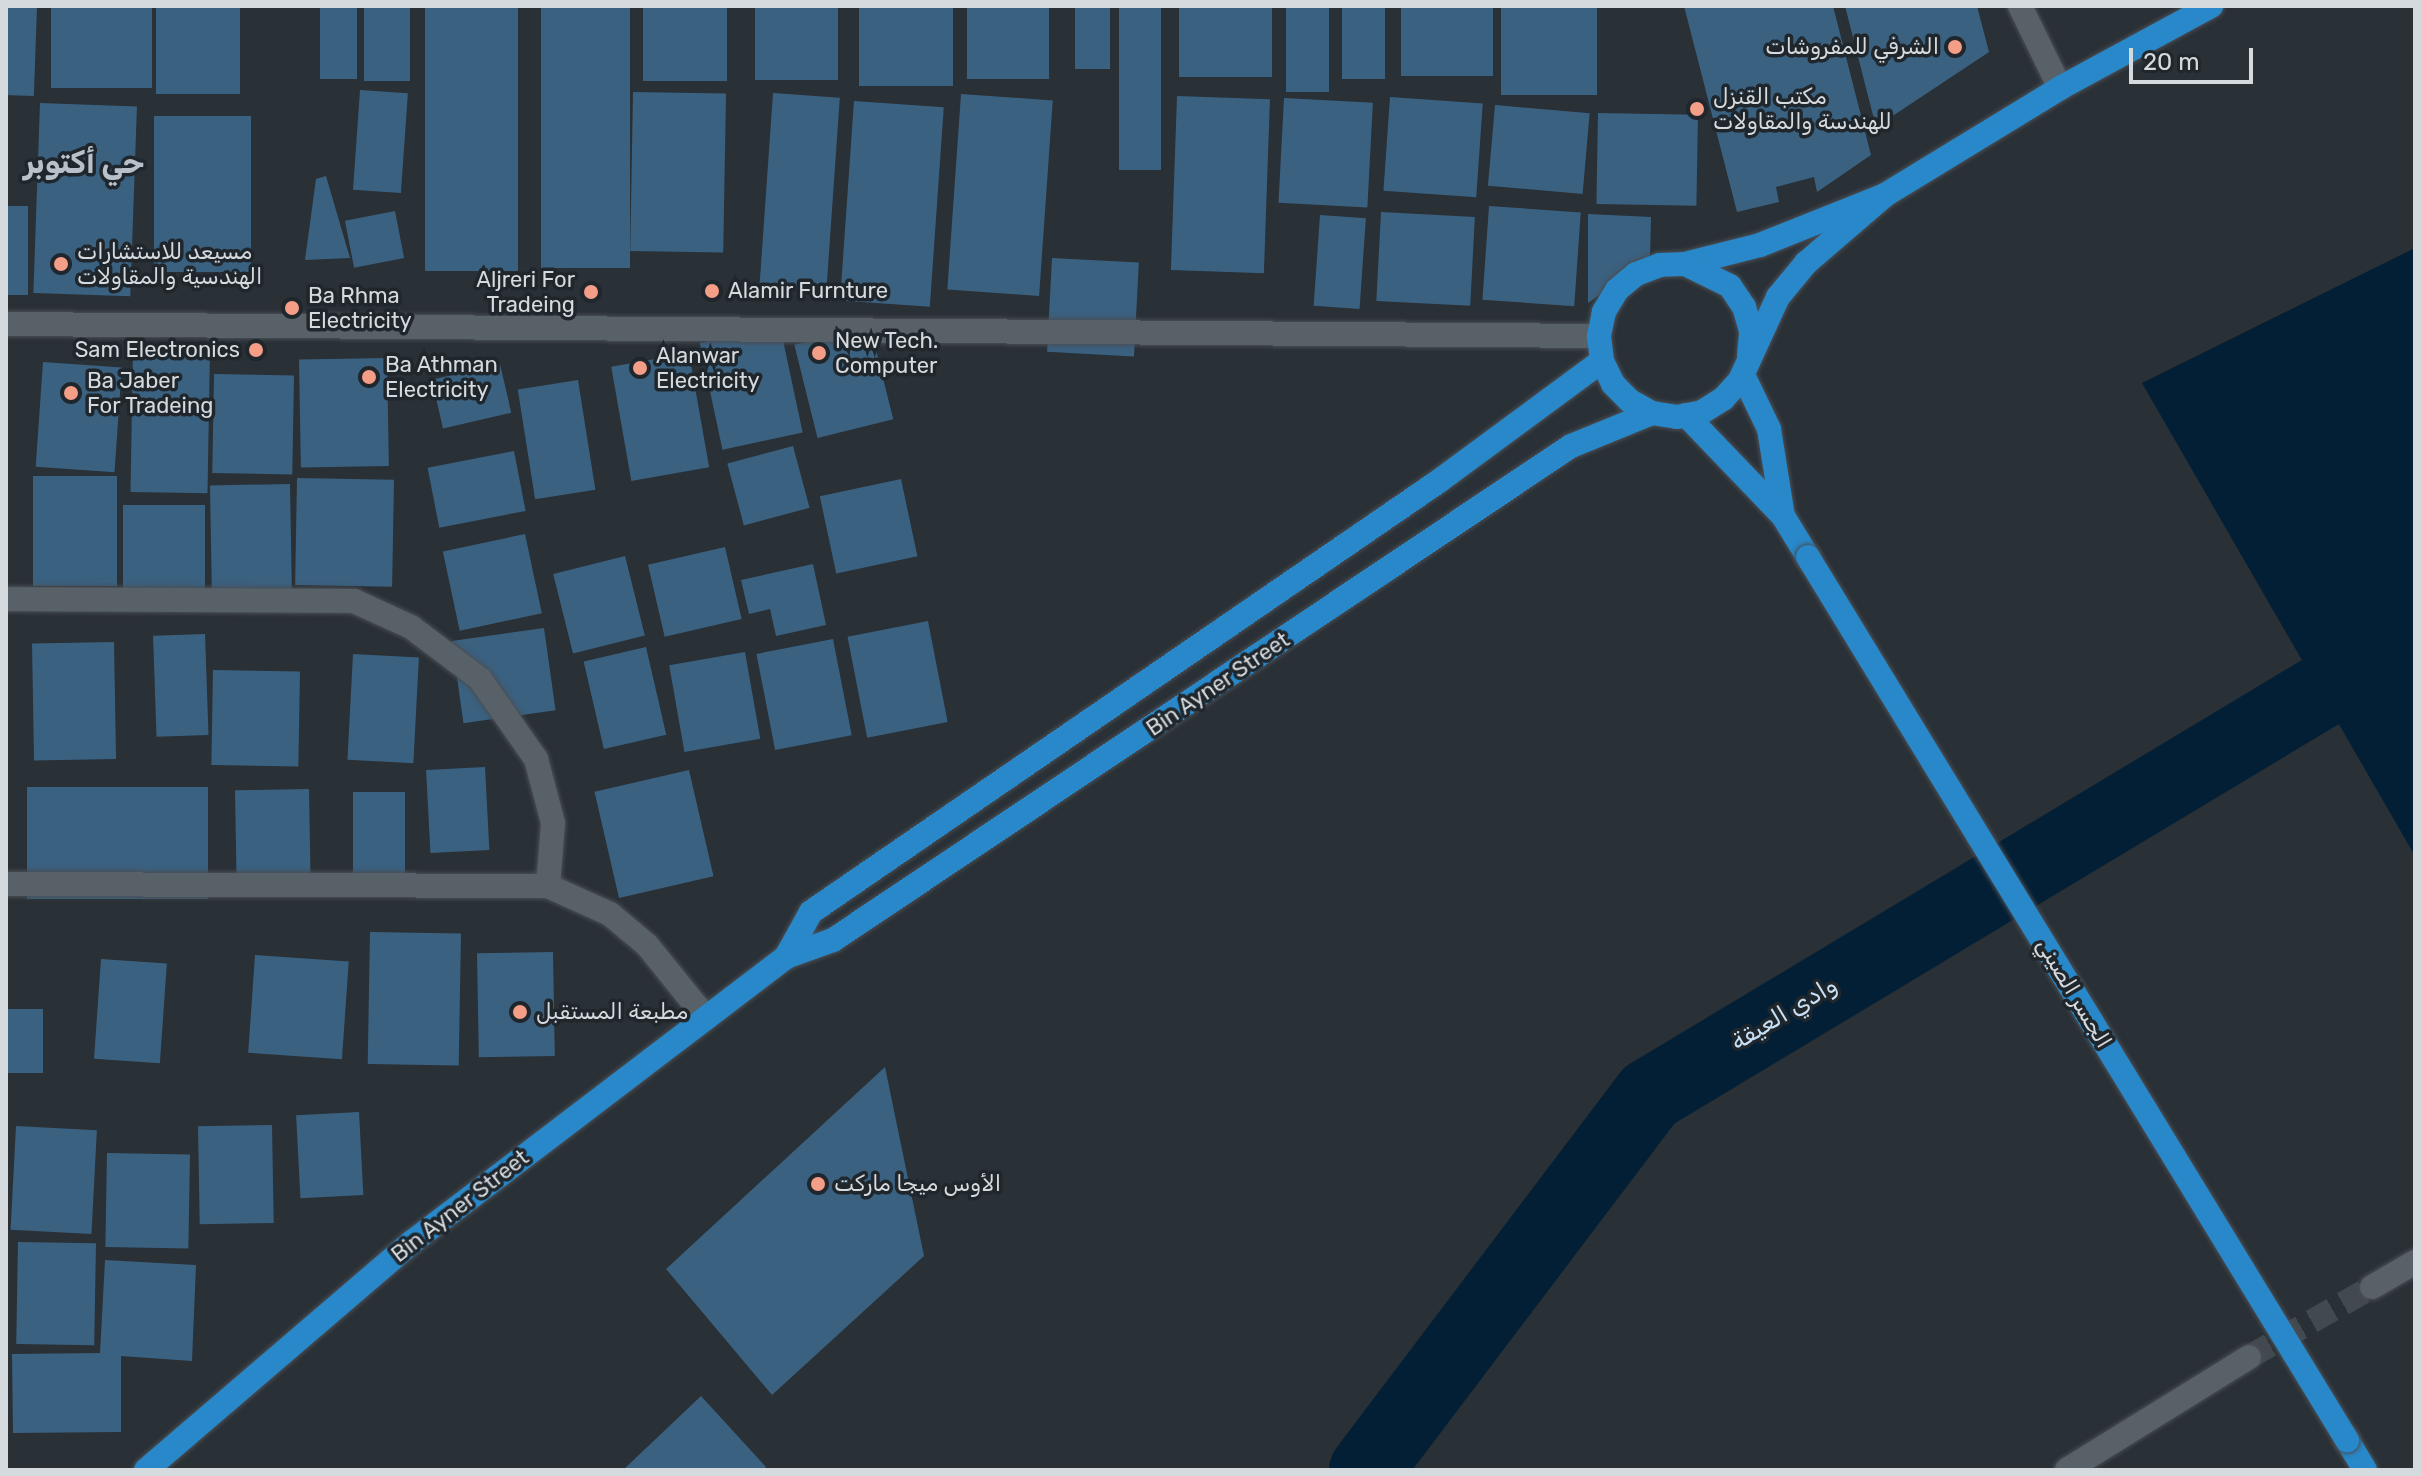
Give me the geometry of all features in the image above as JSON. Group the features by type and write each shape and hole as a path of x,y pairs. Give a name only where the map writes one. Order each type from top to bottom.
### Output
{"highway":[{"path":"1885,195 1760,245 1685,264 1660,265 1627,282 1604,312 1599,336 1602,361 1613,384 1652,413 1686,415 1723,399 1746,366 1778,297 1806,263 1885,195 2060,88 2211,6"},
{"path":"1685,264 1730,286 1744,307 1751,331 1746,366 1769,429 1783,516"},
{"name":"Bin Ayner Street","path":"786,957 811,912 1439,481 1602,361"},
{"name":"Bin Ayner Street","path":"146,1470 412,1242 786,957 833,940 1571,446 1652,413"},
{"path":"1686,415 1783,516"},
{"name":"الجسر الصيني","path":"1783,516 2365,1470"}],"street":[{"path":"2020,6 2060,88"},
{"path":"6,324 1599,336"},
{"path":"6,599 354,601 411,627 480,679 536,759 553,823 548,886"},
{"path":"6,884 548,886 610,914 647,945 706,1018"},
{"path":"2372,1287 2415,1262"},
{"path":"2067,1470 2249,1357"}],"water":[{"path":"2415,248 2415,856 2142,383"}],"building":[{"path":"6,6 37,7 34,96 6,95"},
{"path":"51,6 152,6 152,88 51,88"},
{"path":"156,6 240,6 240,94 156,94"},
{"path":"320,6 357,6 357,79 320,79"},
{"path":"364,6 410,6 410,81 364,81"},
{"path":"425,6 518,6 518,271 425,271"},
{"path":"541,6 630,6 630,268 541,268"},
{"path":"643,6 727,6 727,81 643,81"},
{"path":"755,6 838,6 838,80 755,80"},
{"path":"859,6 953,6 953,86 859,86"},
{"path":"967,6 1049,6 1049,79 967,79"},
{"path":"1075,6 1110,6 1110,69 1075,69"},
{"path":"1119,6 1161,6 1161,170 1119,170"},
{"path":"1179,6 1272,6 1272,77 1179,77"},
{"path":"1286,6 1329,6 1329,92 1286,92"},
{"path":"1342,6 1385,6 1385,79 1342,79"},
{"path":"1401,6 1493,6 1493,76 1401,76"},
{"path":"1501,6 1597,6 1597,95 1501,95"},
{"path":"1684,6 1833,6 1871,155 1817,192 1814,177 1776,187 1779,202 1737,212"},
{"path":"1845,6 1977,6 1989,52 1876,127"},
{"path":"360,90 408,93 401,193 353,190"},
{"path":"633,92 726,94 723,253 630,251"},
{"path":"773,93 840,98 826,291 759,287"},
{"path":"961,94 1053,100 1039,296 947,290"},
{"path":"1177,96 1270,99 1264,273 1171,270"},
{"path":"1390,97 1483,103 1476,197 1383,191"},
{"path":"1284,98 1373,103 1367,208 1279,203"},
{"path":"854,101 944,107 930,307 840,301"},
{"path":"40,103 137,106 130,296 33,293"},
{"path":"1495,105 1590,113 1583,194 1488,186"},
{"path":"1598,113 1698,115 1696,206 1596,204"},
{"path":"154,116 251,116 251,272 154,272"},
{"path":"326,176 350,258 305,260 316,179"},
{"path":"6,206 28,206 28,295 6,295"},
{"path":"1489,206 1581,212 1574,306 1482,300"},
{"path":"395,211 404,258 354,268 345,221"},
{"path":"1381,212 1475,217 1470,306 1376,301"},
{"path":"1588,214 1651,217 1650,259 1588,303"},
{"path":"1320,215 1366,218 1360,309 1314,306"},
{"path":"1052,258 1139,263 1134,356 1047,352"},
{"path":"780,326 803,433 722,450 700,343"},
{"path":"870,326 893,419 818,438 794,345"},
{"path":"133,348 210,349 207,493 130,492"},
{"path":"689,353 709,467 631,481 611,367"},
{"path":"387,358 389,466 301,468 299,360"},
{"path":"43,362 122,368 114,472 36,467"},
{"path":"500,364 511,413 443,428 432,380"},
{"path":"214,374 294,375 292,474 212,473"},
{"path":"578,380 595,490 535,499 518,390"},
{"path":"793,446 810,508 744,525 727,464"},
{"path":"514,451 526,511 439,528 428,468"},
{"path":"33,476 117,476 117,586 33,586"},
{"path":"297,478 394,480 392,587 295,585"},
{"path":"901,479 917,556 836,574 820,496"},
{"path":"290,484 292,593 212,594 210,485"},
{"path":"123,505 205,505 205,588 123,588"},
{"path":"525,534 542,613 460,631 443,551"},
{"path":"725,547 742,619 665,637 648,565"},
{"path":"625,556 645,636 573,653 553,574"},
{"path":"813,564 826,625 776,636 770,609 749,614 741,580"},
{"path":"928,621 948,722 867,738 848,637"},
{"path":"544,628 556,710 463,723 452,641"},
{"path":"205,634 209,735 157,737 153,636"},
{"path":"833,639 852,735 775,750 756,654"},
{"path":"114,642 116,759 34,760 32,643"},
{"path":"646,647 666,735 604,749 584,661"},
{"path":"745,652 760,739 684,752 669,665"},
{"path":"353,654 419,657 413,763 347,760"},
{"path":"213,670 300,672 298,767 211,765"},
{"path":"485,767 489,850 430,853 426,770"},
{"path":"689,770 714,876 619,898 594,792"},
{"path":"27,787 208,787 208,899 27,899"},
{"path":"309,789 311,876 237,877 235,790"},
{"path":"353,792 405,792 405,878 353,878"},
{"path":"370,932 461,934 459,1066 368,1064"},
{"path":"553,952 555,1056 479,1057 477,953"},
{"path":"255,955 349,962 342,1059 248,1053"},
{"path":"101,959 167,964 160,1063 94,1059"},
{"path":"6,1009 43,1009 43,1073 6,1073"},
{"path":"885,1067 924,1256 772,1395 666,1269"},
{"path":"359,1112 363,1195 300,1198 296,1115"},
{"path":"272,1125 274,1223 200,1224 198,1126"},
{"path":"16,1126 97,1130 91,1234 11,1230"},
{"path":"107,1153 190,1154 188,1248 105,1247"},
{"path":"18,1242 96,1243 94,1345 16,1344"},
{"path":"105,1260 196,1265 192,1361 121,1356 121,1432 13,1433 12,1354 100,1353"},
{"path":"701,1396 766,1467 763,1470 623,1470"}],"waterway":[{"name":"وادي العيقة","path":"1366,1470 1650,1095 2322,691"}],"tunnel":[{"path":"2249,1357 2372,1287"}],"place":[{"name":"الشرفي للمفروشات","path":"1955,47"},
{"name":"مكتب القنزل للهندسة والمقاولات","path":"1697,109"},
{"name":"مسيعد للاستشارات الهندسية والمقاولات","path":"61,264"},
{"name":"Alamir Furnture","path":"712,291"},
{"name":"Aljreri For Tradeing","path":"591,292"},
{"name":"Ba Rhma Electricity","path":"292,308"},
{"name":"Sam Electronics","path":"256,350"},
{"name":"New Tech. Computer","path":"819,353"},
{"name":"Alanwar Electricity","path":"640,368"},
{"name":"Ba Athman Electricity","path":"369,377"},
{"name":"Ba Jaber For Tradeing","path":"71,393"},
{"name":"مطبعة المستقبل","path":"520,1012"},
{"name":"الأوس ميجا ماركت","path":"818,1184"}],"district":[{"name":"حي أكتوبر","path":"84,163"}]}
